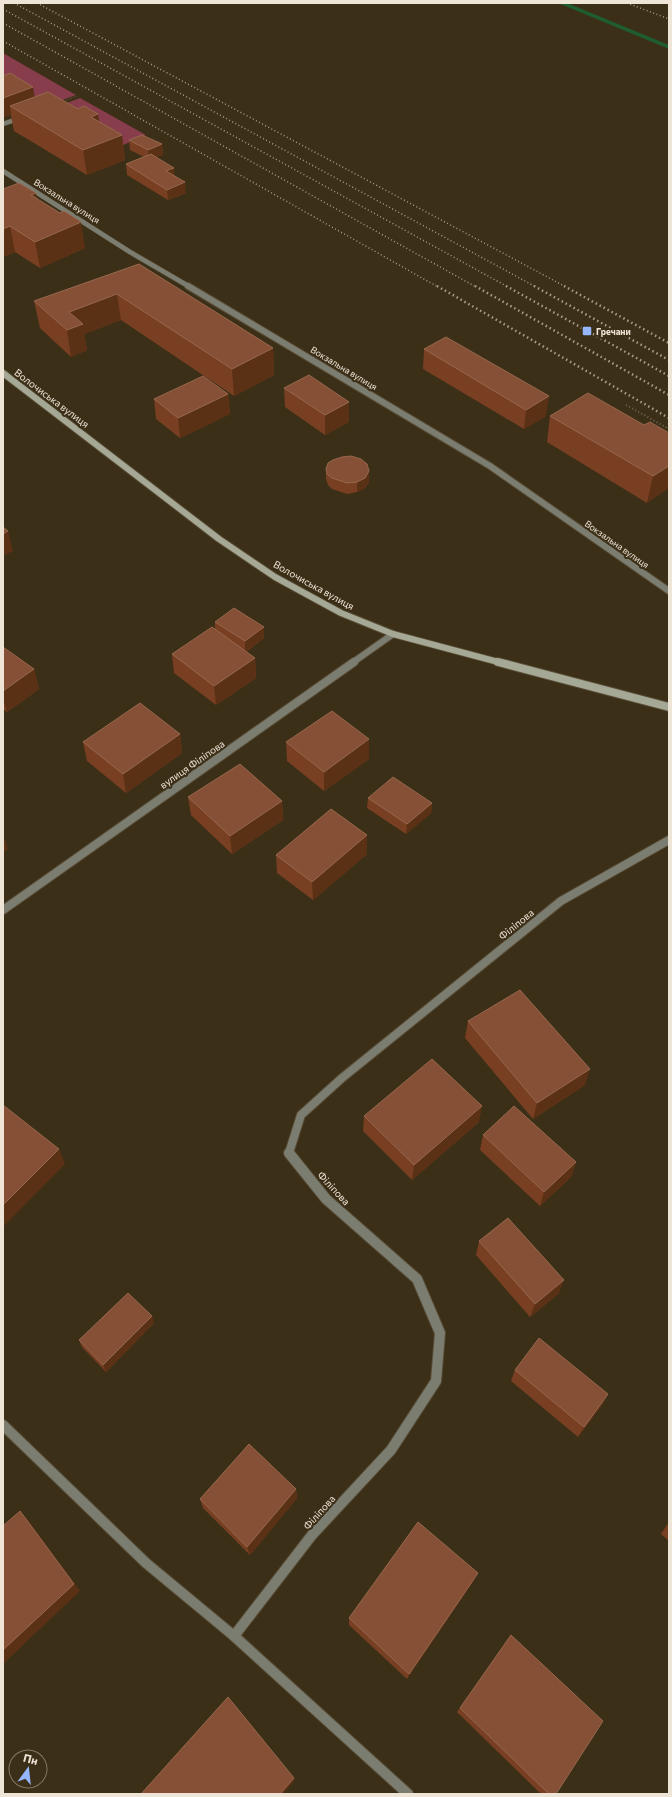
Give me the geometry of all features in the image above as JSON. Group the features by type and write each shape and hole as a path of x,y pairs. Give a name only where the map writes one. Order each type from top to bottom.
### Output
{"main road":[{"name":"Волочиська вулиця","path":"3,373 219,539 275,577 341,613 393,634 669,707"}],"street":[{"path":"3,124 52,107"},
{"name":"Вокзальна вулиця","path":"3,171 130,252 490,466 669,591"},
{"name":"вулиця Філіпова","path":"3,910 393,634"},
{"name":"Філіпова","path":"234,1636 312,1535 391,1450 436,1381 440,1333 417,1279 326,1199 289,1153 301,1115 342,1078 561,902 669,840"},
{"path":"3,1425 146,1563 234,1636 408,1794"}],"path":[{"path":"52,107 77,96"},
{"path":"626,405 669,429"}],"shaded area":[{"path":"3,53 76,95 49,105 3,79"},
{"path":"80,98 146,135 121,146 56,107"}],"building":[{"path":"10,73 33,87 3,98 3,76"},
{"path":"48,92 78,109 84,106 98,114 91,117 122,135 83,150 10,106"},
{"path":"142,135 162,144 148,150 129,140"},
{"path":"151,154 174,168 166,171 185,182 167,190 126,164"},
{"path":"19,183 36,193 31,195 60,213 64,211 81,222 35,242 10,226 3,229 3,189"},
{"path":"139,264 273,348 232,369 117,294 69,312 83,324 67,330 34,301"},
{"path":"446,337 549,396 526,410 424,349"},
{"path":"309,375 349,402 325,415 284,388"},
{"path":"203,376 228,394 178,418 154,399"},
{"path":"588,393 644,425 650,422 669,433 669,466 653,476 550,416"},
{"path":"351,456 361,459 367,464 369,471 365,478 357,482 347,483 332,478 327,474 326,469 328,463 342,457"},
{"path":"3,527 8,531 3,534"},
{"path":"234,608 264,627 245,641 215,622"},
{"path":"212,627 255,658 214,686 172,654"},
{"path":"3,647 34,669 3,691"},
{"path":"140,703 180,734 123,774 83,742"},
{"path":"332,711 369,739 324,772 286,742"},
{"path":"240,764 282,801 230,836 188,797"},
{"path":"393,777 432,803 407,824 368,798"},
{"path":"331,809 367,835 312,882 276,855"},
{"path":"520,990 590,1069 537,1103 468,1021"},
{"path":"432,1059 482,1106 414,1165 364,1116"},
{"path":"3,1105 59,1149 3,1205"},
{"path":"514,1106 576,1162 544,1192 483,1135"},
{"path":"508,1218 564,1280 535,1304 479,1241"},
{"path":"128,1293 152,1316 103,1365 79,1340"},
{"path":"539,1338 608,1394 584,1427 515,1370"},
{"path":"249,1444 296,1489 247,1547 200,1499"},
{"path":"20,1511 74,1584 3,1650 3,1526"},
{"path":"418,1522 478,1573 409,1674 349,1618"},
{"path":"511,1635 603,1721 556,1794 549,1794 460,1708"},
{"path":"228,1697 294,1778 280,1794 141,1794"}],"waterway":[{"path":"561,3 669,47"}],"railway":[{"path":"14,3 536,287"},
{"path":"37,3 566,287"},
{"path":"627,3 669,19"},
{"path":"3,9 508,287"},
{"path":"3,23 476,287"},
{"path":"3,41 438,287"},
{"path":"437,286 669,418"},
{"path":"475,286 669,395"},
{"path":"506,286 669,376"},
{"path":"534,286 669,360"},
{"path":"564,286 669,343"}],"place":[{"name":"Гречани","path":"587,331"}]}
